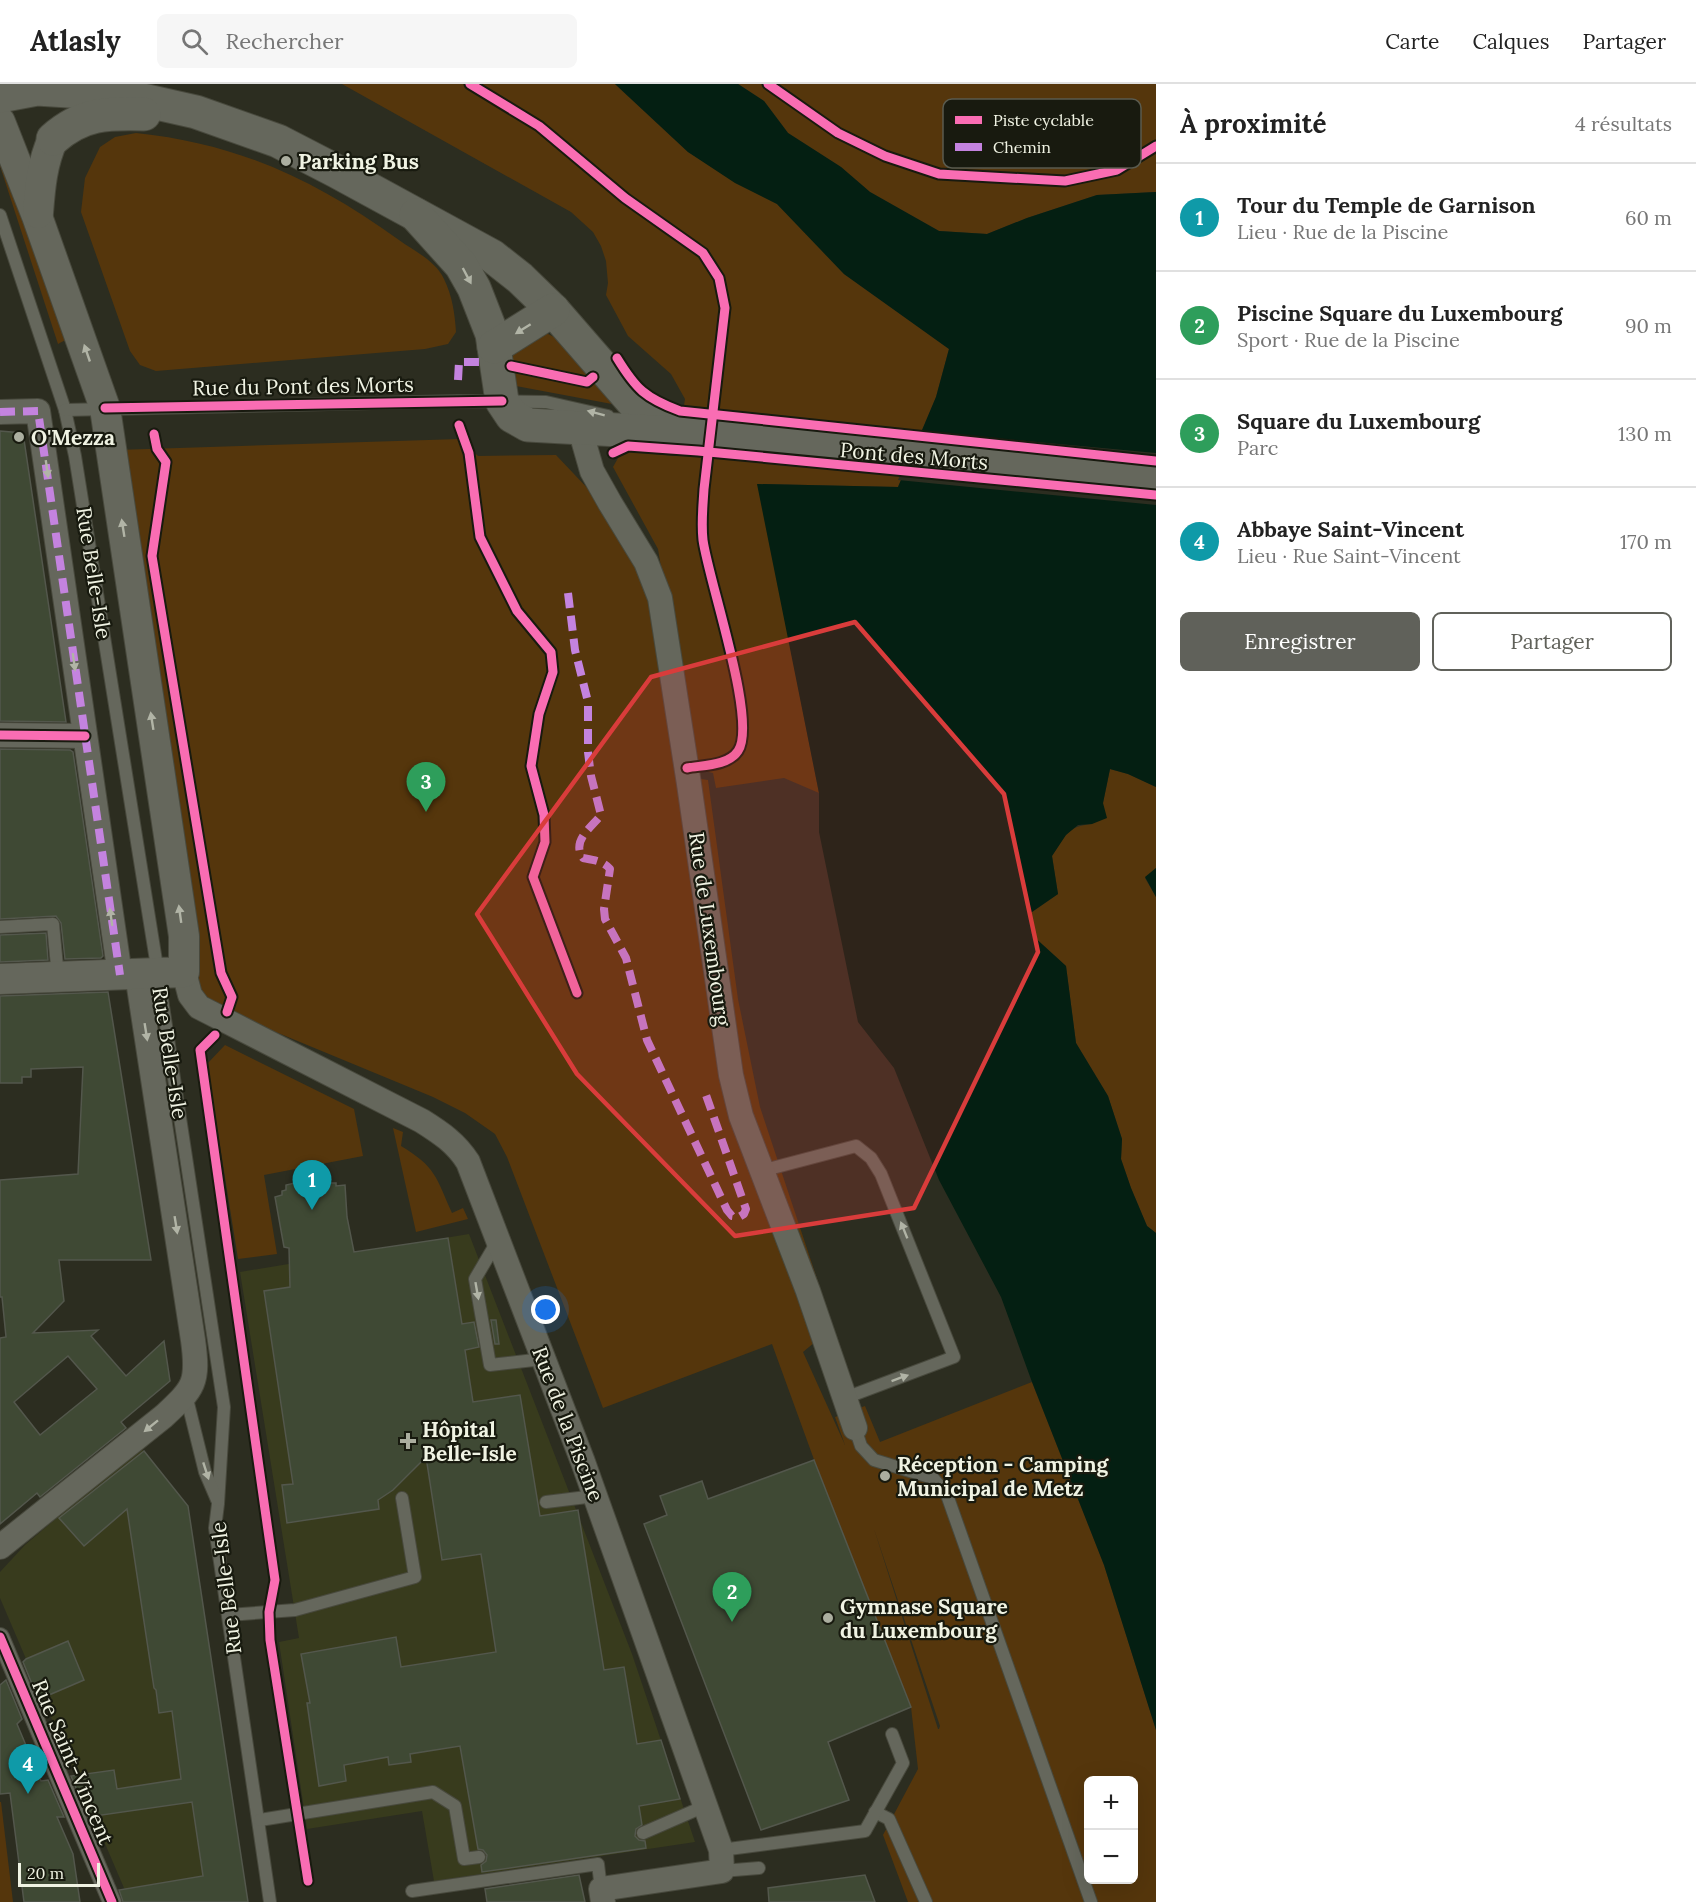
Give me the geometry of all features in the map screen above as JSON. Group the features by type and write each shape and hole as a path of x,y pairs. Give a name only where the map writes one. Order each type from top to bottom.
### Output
{"main road":[{"path":"0,96 37,88 116,94 196,112 278,141 492,256 520,278 553,310 639,409 673,433"},
{"path":"53,139 66,127 83,118 115,113 209,117"},
{"path":"417,215 461,265 474,288 492,334 502,401"},
{"path":"494,347 553,310"},
{"name":"Pont des Morts","path":"502,401 513,416 528,425 673,433 1156,479"}],"street":[{"name":"Rue Belle-Isle","path":"0,122 37,216 105,408 184,936 149,974"},
{"path":"37,216 40,180 47,151 53,139"},
{"name":"Rue Belle-Isle","path":"0,412 39,411 85,736 149,974 196,1367 189,1390"},
{"name":"Rue de Luxembourg","path":"580,429 592,471 646,562 660,598 731,1076 741,1116 808,1291 855,1428"},
{"path":"0,735 85,736"},
{"path":"0,979 149,974"},
{"name":"Rue de la Piscine","path":"149,974 190,995 199,1007 422,1121 445,1135 468,1162 595,1496 722,1860"},
{"path":"0,1547 164,1416 189,1390"},
{"name":"Rue Saint-Vincent","path":"0,1637 112,1902"},
{"path":"602,1895 722,1860"}],"lane":[{"name":"Rue Belle-Isle","path":"0,215 65,410 75,456 149,974 224,1407 215,1528 260,1820 270,1902"},
{"name":"Rue du Pont des Morts","path":"65,410 546,402 673,433"},
{"path":"0,927 53,924 58,977"},
{"path":"761,1171 856,1146 871,1158 881,1174 954,1358 845,1398"},
{"path":"498,1239 475,1279 490,1365 543,1359"},
{"path":"189,1390 205,1472 218,1504"},
{"path":"855,1428 861,1446 873,1460 933,1478 947,1495 1091,1902"},
{"path":"546,1502 595,1496"},
{"path":"228,1615 295,1610 415,1577 402,1498"},
{"path":"722,1860 864,1832 903,1763 892,1734"},
{"path":"260,1820 433,1792 455,1806 464,1859 479,1857"},
{"path":"643,1833 705,1806"},
{"path":"875,1812 889,1819 926,1902"},
{"path":"722,1860 759,1868"},
{"path":"411,1891 598,1864 602,1895"}],"highlighted area":[{"path":"855,622 1004,794 1038,952 914,1208 735,1236 577,1074 477,914 651,677"}],"shaded area":[{"path":"342,84 615,84 688,152 735,182 777,204 844,274 949,349 936,397 898,487 758,484 819,793 784,778 716,788 713,773 695,769 658,549 613,467 622,451 676,456 685,399 671,374 628,336 606,295 608,283 606,261 593,232 571,212"},
{"path":"615,84 738,84 764,101 788,133 841,167 870,192 939,231 987,234 1097,195 1156,192 1156,787 1128,774 1110,769 1103,803 1107,818 1092,824 1078,825 1066,835 1052,856 1058,894 1029,914 1032,935 1066,966 1076,1043 1108,1096 1122,1139 1121,1159 1131,1188 1147,1226 1156,1233 1156,1730 1104,1565 1001,1297 939,1180 894,1068 858,1022 819,832 819,793 757,484 898,487 936,397 949,349 844,274 777,204 735,183 688,152"},
{"path":"738,84 1156,84 1156,192 1097,195 987,234 939,231 870,192 841,167 788,133 764,101"},
{"path":"136,133 174,138 243,156 306,183 368,219 436,267 447,285 451,298 456,332 448,344 425,349 156,371 140,365 130,351 81,212 85,178 100,147 115,137"},
{"path":"9,164 69,338 58,344 0,166"},
{"path":"546,333 560,340 612,404 516,386 510,355"},
{"path":"460,439 478,456 556,455 591,492 646,562 688,777 708,780 738,999 760,1107 833,1327 803,1352 845,1445 835,1417 865,1406 880,1442 1032,1382 1104,1565 1156,1730 1156,1902 908,1902 883,1835 918,1769 911,1707 828,1498 772,1344 603,1408 507,1157 495,1134 465,1113 433,1097 242,1018 204,998 199,983 117,450","holes":["874,1529 940,1726 938,1729"]},
{"path":"1110,769 1128,774 1156,787 1156,868 1145,878 1156,897 1156,1233 1147,1226 1131,1188 1121,1159 1122,1139 1108,1096 1076,1043 1066,966 1032,935 1029,914 1058,894 1052,856 1068,833 1077,827 1092,824 1103,803"},
{"path":"1156,868 1156,897 1145,877"},
{"path":"225,1045 354,1109 363,1156 264,1175 277,1254 238,1259 207,1064"},
{"path":"393,1128 403,1132 401,1146 413,1153 434,1174 452,1213 463,1208 468,1219 416,1232"},
{"name":"Hôpital Belle-Isle","path":"469,1234 632,1654 695,1842 434,1881 422,1811 307,1829 279,1642 299,1638 240,1272"},
{"path":"140,1447 188,1506 248,1902 130,1902 0,1598 0,1572 25,1545"},
{"path":"1,1802 13,1902 0,1902"}],"pier":[{"path":"919,431 1156,453 1156,505 898,480"}],"building":[{"path":"0,431 23,433 66,722 0,721"},
{"path":"0,749 70,750 73,752 103,956 101,958 65,959 61,923 56,916 0,919"},
{"path":"46,933 48,960 0,962 0,935"},
{"path":"108,992 151,1260 59,1260 64,1301 33,1333 98,1330 91,1336 126,1376 164,1341 170,1381 121,1422 126,1428 40,1497 37,1493 0,1524 0,1338 6,1337 2,1297 0,1297 0,1180 78,1174 83,1067 31,1069 31,1077 22,1077 22,1083 0,1083 0,996","holes":["68,1356 97,1389 40,1435 14,1402"]},
{"name":"Hôpital Belle-Isle","path":"329,1175 330,1183 336,1183 336,1186 345,1185 347,1217 354,1252 448,1238 462,1324 474,1322 479,1347 465,1350 473,1402 520,1395 540,1516 578,1510 604,1670 624,1667 637,1744 661,1740 680,1799 639,1806 642,1825 636,1829 635,1836 645,1841 646,1848 482,1872 481,1865 486,1861 487,1855 483,1850 478,1849 460,1746 410,1754 411,1762 389,1765 388,1757 344,1765 346,1781 319,1786 307,1703 310,1703 301,1654 396,1637 401,1667 496,1652 481,1554 442,1560 426,1457 393,1490 378,1500 379,1509 287,1523 282,1485 293,1484 264,1291 290,1287 289,1248 284,1247 275,1197 282,1195 282,1191 286,1190 286,1185"},
{"path":"491,1320 496,1320 499,1344 495,1344"},
{"path":"144,1451 188,1506 248,1902 123,1902 119,1890 203,1876 192,1802 88,1817 71,1776 114,1770 117,1789 181,1779 172,1711 159,1713 154,1688 127,1509 84,1546 59,1518"},
{"path":"814,1460 911,1707 828,1742 849,1800 761,1830 644,1524 667,1515 660,1496 702,1481 708,1499"},
{"path":"68,1641 84,1680 39,1701 23,1662"},
{"path":"6,1680 22,1719 17,1724 41,1781 48,1780 64,1817 57,1817 73,1854 80,1902 24,1902 10,1793 0,1794 0,1685"},
{"path":"579,1875 585,1902 487,1902 485,1889"},
{"path":"865,1875 875,1902 769,1902 768,1888"}],"marked path":[{"path":"458,380 459,362 479,362"},
{"path":"0,412 38,411 120,975"},
{"path":"568,593 575,650 588,702 588,752 591,776 601,815 581,840 580,852 583,858 595,860 610,869 604,909 605,919 626,958 647,1040 727,1210 732,1216 739,1217 746,1209 706,1095"}],"cycle path":[{"path":"470,84 539,126 625,198 703,253 719,278 725,308 704,489 702,534 737,682 742,711 742,735 738,751 728,760 687,768"},
{"path":"768,84 838,133 885,156 939,174 1065,181 1120,168"},
{"path":"1141,155 1156,146"},
{"path":"617,358 642,391 658,402 680,411 1156,461"},
{"path":"511,366 587,382 593,377"},
{"path":"105,408 502,401"},
{"path":"459,425 469,453 480,537 517,611 551,652 553,672 539,714 531,766 544,815 545,842 533,877 577,993"},
{"path":"154,434 157,449 166,462 152,556 221,973 232,997 227,1012"},
{"path":"613,453 628,446 698,451 1156,495"},
{"path":"0,735 85,736"},
{"path":"215,1035 200,1050 275,1580 269,1612 270,1640 308,1881"},
{"path":"0,1637 112,1902"}],"place":[{"name":"Parking Bus","path":"286,161"},
{"name":"O'Mezza","path":"19,437"},
{"name":"Square du Luxembourg","path":"426,812"},
{"name":"Tour du Temple de Garnison","path":"312,1210"},
{"name":"Hôpital Belle-Isle","path":"408,1441"},
{"name":"Réception - Camping Municipal de Metz","path":"885,1476"},
{"name":"Gymnase Square du Luxembourg","path":"828,1618"},
{"name":"Piscine Square du Luxembourg","path":"732,1622"},
{"name":"Abbaye Saint-Vincent","path":"28,1794"}]}
